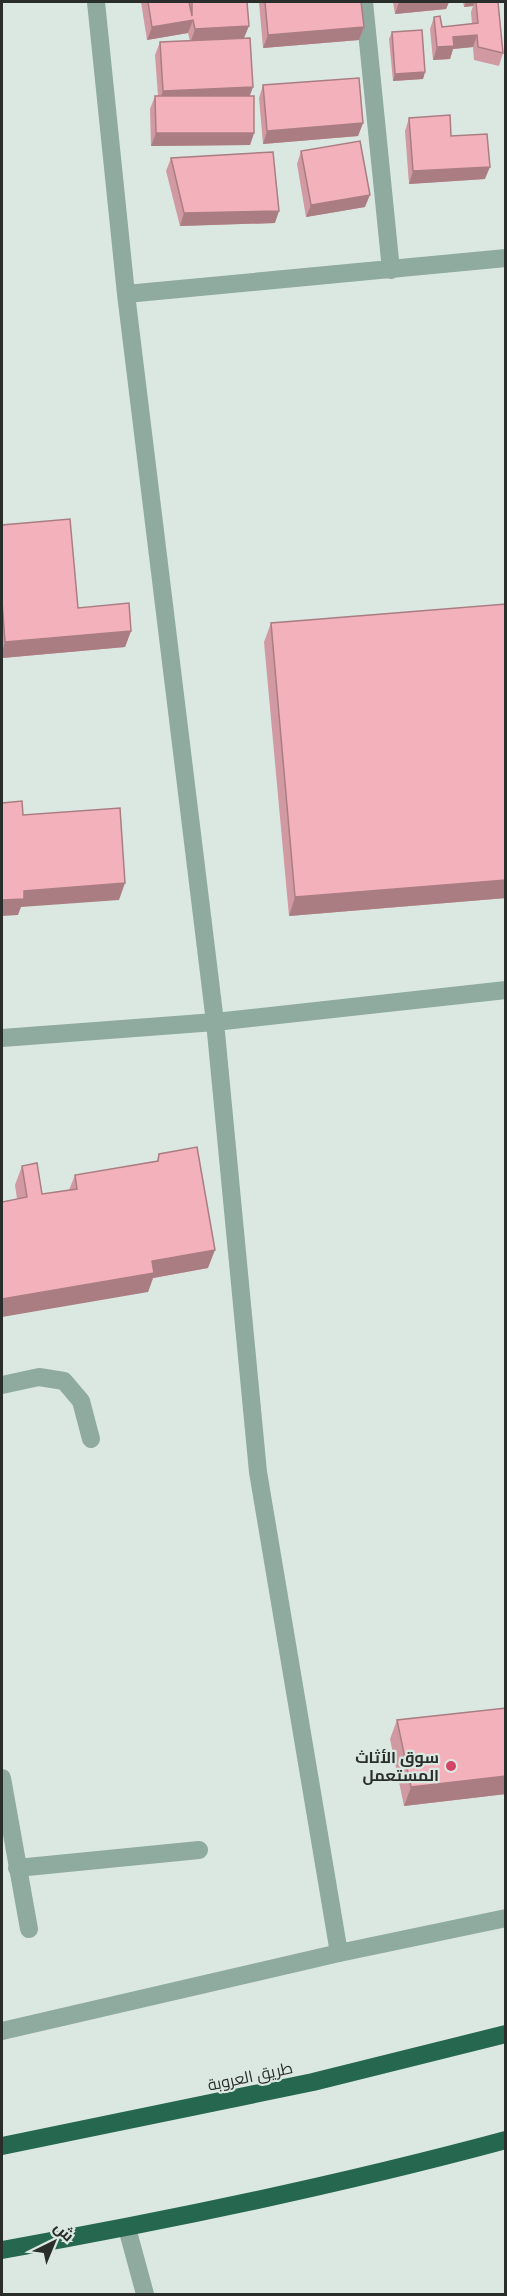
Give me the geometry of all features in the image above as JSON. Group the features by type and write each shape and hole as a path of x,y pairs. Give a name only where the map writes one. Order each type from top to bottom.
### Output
{"highway":[{"name":"طريق العروبة","path":"2,2146 313,2082 506,2034"},
{"path":"2,2250 128,2228 307,2190 506,2140"}],"street":[{"path":"96,2 126,294 215,1022 258,1472 339,1953"},
{"path":"364,2 391,270"},
{"path":"126,294 506,258"},
{"path":"2,1038 215,1022 506,990"},
{"path":"2,1385 39,1377 64,1381 81,1401 91,1439"},
{"path":"2,1778 29,1929"},
{"path":"17,1868 199,1850"},
{"path":"2,2031 339,1953 506,1918"},
{"path":"128,2228 145,2295"}],"building":[{"path":"148,2 189,2 192,16 192,2 247,2 249,26 195,29 193,20 152,27"},
{"path":"265,2 361,2 364,27 268,35"},
{"path":"476,2 498,2 503,53 478,47 477,35 453,37 454,46 437,47 434,17 440,16 442,27 478,23"},
{"path":"422,30 425,72 395,74 392,32"},
{"path":"250,38 253,87 163,91 160,42"},
{"path":"359,78 363,123 267,131 263,85"},
{"path":"155,96 254,96 254,133 156,133"},
{"path":"450,115 451,136 487,134 490,167 413,171 409,118"},
{"path":"360,141 370,195 311,205 301,151"},
{"path":"273,152 279,211 184,213 171,158"},
{"path":"70,519 78,608 129,603 131,631 5,642 2,601 2,525"},
{"path":"506,604 506,880 295,897 271,623"},
{"path":"22,801 23,815 120,808 125,883 24,891 24,899 2,900 2,803"},
{"path":"197,1147 215,1250 152,1261 154,1273 2,1299 2,1202 27,1197 22,1166 37,1163 42,1194 77,1189 75,1175 158,1161 159,1154"},
{"name":"سوق الأثاث المستعمل","path":"506,1708 506,1776 411,1787 397,1720"}],"place":[{"name":"سوق الأثاث المستعمل","path":"451,1766"}]}
